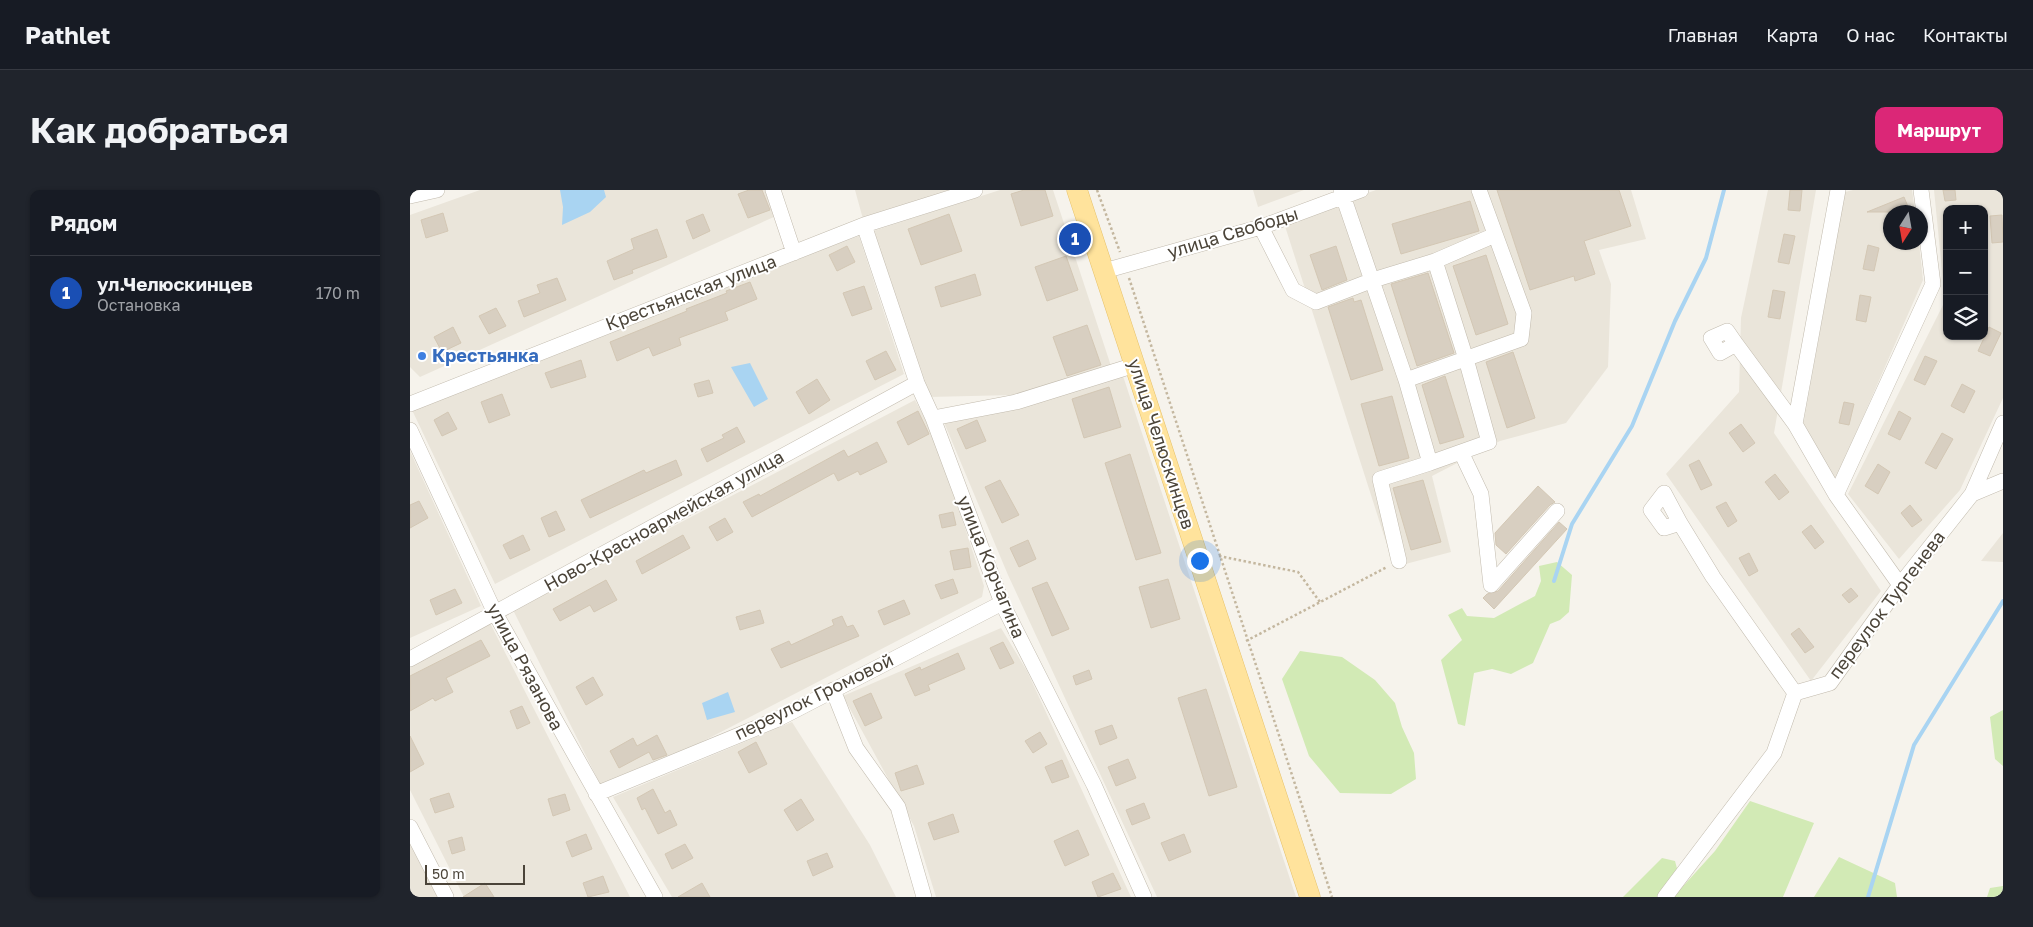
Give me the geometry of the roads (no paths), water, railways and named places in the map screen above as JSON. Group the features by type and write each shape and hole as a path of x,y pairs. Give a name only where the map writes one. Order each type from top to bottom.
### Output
{"main road":[{"name":"улица Челюскинцев","path":"1077,190 1310,897"}],"street":[{"path":"410,196 437,190"},
{"path":"774,190 794,252"},
{"name":"Крестьянская улица","path":"410,404 864,225 975,190"},
{"name":"улица Свободы","path":"1104,271 1261,227 1342,193 1361,190"},
{"path":"1406,380 1522,339 1524,312 1479,190"},
{"path":"1795,424 1838,190"},
{"path":"1836,495 1933,284 1921,190"},
{"path":"1342,193 1406,380 1430,464"},
{"name":"улица Корчагина","path":"864,225 917,383 933,418 1002,603 1094,785 1144,897"},
{"path":"1261,227 1293,290 1316,302 1373,280 1435,261 1495,234"},
{"path":"1399,561 1380,479 1430,464 1489,442 1466,358 1435,261"},
{"path":"1736,344 1795,424 1836,495 1900,585"},
{"path":"933,418 1016,402 1134,365"},
{"name":"Ново-Красноармейская улица","path":"410,659 917,383"},
{"name":"переулок Тургенева","path":"1795,693 1830,683 1900,585 1972,494 2003,423"},
{"name":"улица Рязанова","path":"410,430 495,614 655,897"},
{"path":"1461,452 1481,494 1491,585 1557,511"},
{"path":"1972,494 2003,481"},
{"path":"1665,897 1774,753 1795,693 1713,577 1680,523"},
{"name":"переулок Громовой","path":"596,794 778,719 1002,603"},
{"path":"833,690 856,748 898,808 924,897"},
{"path":"410,827 446,897"}],"water":[{"path":"560,190 604,190 606,197 590,212 562,225 563,207"},
{"path":"750,363 768,399 754,407 731,367"},
{"path":"728,692 735,712 707,720 702,703"}],"waterway":[{"path":"1554,581 1572,524 1632,426 1675,321 1706,258 1724,190"},
{"path":"1868,897 1914,745 2003,601"}],"place":[{"name":"ул.Челюскинцев","path":"1075,239"},
{"name":"Крестьянка","path":"422,356"}]}
